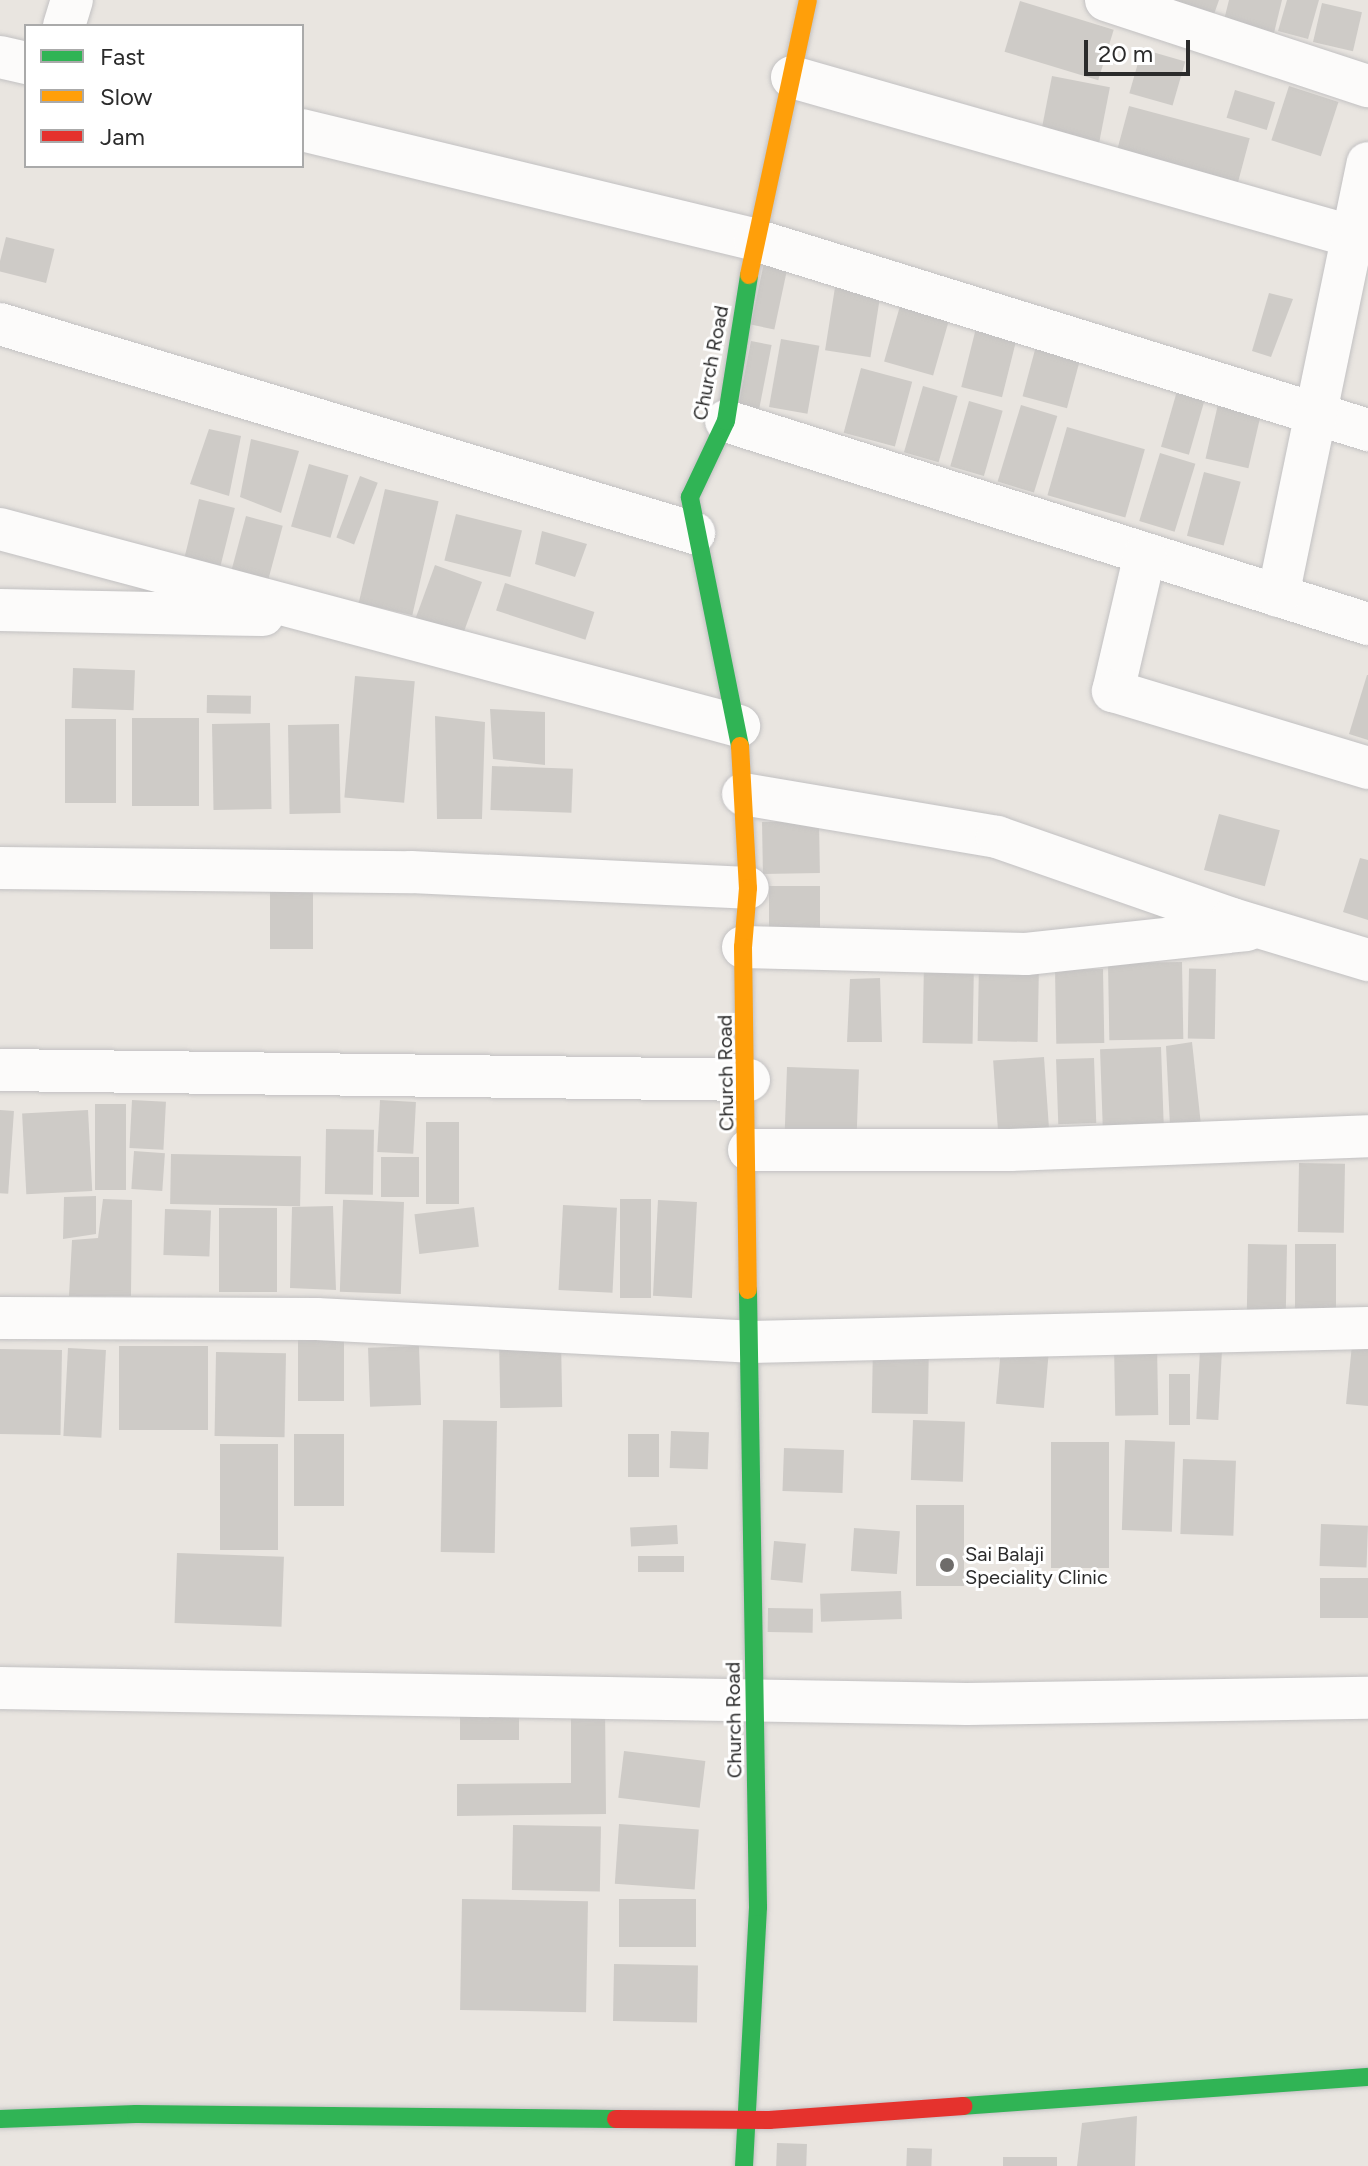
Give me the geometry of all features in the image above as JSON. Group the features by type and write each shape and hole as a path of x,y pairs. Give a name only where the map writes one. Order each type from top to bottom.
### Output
{"main road":[{"name":"Church Road","path":"744,2166 743,2120 758,1907 749,1080 743,947 748,888 739,726 694,533 690,497 726,421 755,240 808,0"},
{"path":"0,2119 152,2114 743,2120 1368,2077"}],"street":[{"path":"65,24 72,0"},
{"path":"1106,0 1368,86"},
{"path":"0,57 24,63"},
{"path":"792,77 1359,238"},
{"path":"304,130 755,240 1368,430"},
{"path":"1278,596 1314,413 1359,238 1368,163"},
{"path":"0,324 694,533"},
{"path":"726,421 1368,624"},
{"path":"0,529 739,726"},
{"path":"1145,554 1113,691 1368,768"},
{"path":"0,610 328,616"},
{"path":"743,794 997,837 1368,960"},
{"path":"0,868 411,872 748,888"},
{"path":"743,947 1026,954 1265,928"},
{"path":"0,1070 749,1080"},
{"path":"749,1150 1010,1150 1368,1136"},
{"path":"0,1318 317,1319 750,1342 1368,1328"},
{"path":"0,1688 755,1703 1368,1698"}],"building":[{"path":"1143,0 1219,0 1211,23"},
{"path":"1229,0 1282,0 1273,37 1223,24"},
{"path":"1287,0 1319,0 1308,39 1278,31"},
{"path":"1020,1 1114,30 1098,80 1005,52"},
{"path":"1322,3 1362,12 1353,51 1313,42"},
{"path":"1142,49 1185,61 1173,106 1129,93"},
{"path":"1052,76 1110,87 1099,144 1041,133"},
{"path":"1289,86 1338,102 1321,156 1271,140"},
{"path":"1235,90 1275,102 1267,130 1227,118"},
{"path":"1129,106 1250,138 1237,185 1117,152"},
{"path":"6,237 55,249 46,283 0,272"},
{"path":"765,258 788,263 774,330 751,325"},
{"path":"836,281 881,288 870,357 825,350"},
{"path":"1269,293 1293,299 1271,357 1252,351"},
{"path":"902,299 951,313 933,376 884,361"},
{"path":"977,324 1018,334 1002,397 961,387"},
{"path":"781,339 819,346 807,414 769,407"},
{"path":"751,341 772,345 759,409 739,405"},
{"path":"1036,346 1080,358 1067,408 1023,396"},
{"path":"861,368 912,382 895,446 844,433"},
{"path":"923,386 958,396 939,462 904,452"},
{"path":"1177,391 1205,399 1189,455 1161,447"},
{"path":"1219,400 1262,410 1248,468 1206,458"},
{"path":"969,401 1003,411 984,476 950,466"},
{"path":"1021,405 1057,416 1034,493 998,482"},
{"path":"1067,427 1145,449 1125,518 1047,495"},
{"path":"209,429 241,436 229,496 190,484"},
{"path":"251,439 299,451 281,513 240,497"},
{"path":"1160,453 1195,464 1175,532 1139,521"},
{"path":"309,464 348,475 330,538 291,526"},
{"path":"1204,472 1241,482 1224,546 1187,536"},
{"path":"360,476 378,483 354,544 336,538"},
{"path":"385,489 439,501 412,615 359,603"},
{"path":"199,499 235,508 218,575 182,566"},
{"path":"456,514 522,530 510,577 444,561"},
{"path":"246,516 283,526 267,585 230,575"},
{"path":"542,531 587,544 575,577 535,564"},
{"path":"435,565 482,582 461,640 414,623"},
{"path":"505,583 594,612 585,640 496,611"},
{"path":"73,668 135,670 134,710 72,708"},
{"path":"1368,675 1368,740 1349,734"},
{"path":"355,676 415,681 404,803 344,798"},
{"path":"207,695 251,696 251,714 207,713"},
{"path":"490,709 545,712 545,765 493,759"},
{"path":"435,716 485,722 482,819 437,819"},
{"path":"132,718 199,718 199,806 132,806"},
{"path":"65,719 116,719 116,803 65,803"},
{"path":"270,723 272,809 214,810 212,724"},
{"path":"339,724 341,813 290,814 288,725"},
{"path":"492,766 573,769 571,813 490,810"},
{"path":"1219,814 1280,830 1265,886 1204,870"},
{"path":"819,821 820,873 763,874 762,822"},
{"path":"1360,858 1368,860 1368,920 1343,912"},
{"path":"270,884 313,884 313,949 270,949"},
{"path":"769,886 820,886 820,934 769,934"},
{"path":"924,961 974,962 973,1044 923,1043"},
{"path":"979,961 1039,962 1038,1042 978,1041"},
{"path":"1182,962 1183,1039 1109,1040 1108,963"},
{"path":"1103,969 1104,1043 1056,1044 1055,970"},
{"path":"1189,969 1216,969 1215,1039 1188,1039"},
{"path":"880,978 882,1042 847,1042 850,979"},
{"path":"1192,1042 1201,1125 1170,1126 1166,1046"},
{"path":"1161,1047 1164,1124 1103,1126 1100,1049"},
{"path":"1044,1057 1049,1129 998,1132 993,1061"},
{"path":"1094,1058 1096,1123 1058,1124 1056,1059"},
{"path":"787,1067 859,1070 857,1134 785,1132"},
{"path":"132,1100 166,1102 163,1150 129,1148"},
{"path":"380,1100 416,1102 413,1154 377,1152"},
{"path":"95,1104 126,1104 126,1190 95,1190"},
{"path":"0,1110 14,1111 8,1194 0,1193"},
{"path":"88,1110 92,1191 26,1194 22,1113"},
{"path":"426,1122 459,1122 459,1204 426,1204"},
{"path":"326,1129 374,1130 373,1195 325,1194"},
{"path":"134,1151 165,1153 162,1191 131,1189"},
{"path":"171,1154 301,1156 300,1206 170,1204"},
{"path":"381,1157 419,1157 419,1197 381,1197"},
{"path":"1299,1163 1345,1164 1344,1233 1298,1232"},
{"path":"96,1196 96,1234 63,1239 64,1197"},
{"path":"103,1199 132,1200 131,1296 69,1296 72,1240 98,1238"},
{"path":"620,1199 651,1199 651,1298 620,1298"},
{"path":"343,1200 404,1202 401,1294 340,1292"},
{"path":"658,1200 697,1202 692,1298 653,1296"},
{"path":"563,1205 617,1208 612,1293 559,1290"},
{"path":"333,1206 336,1290 290,1288 292,1207"},
{"path":"474,1207 479,1247 419,1254 414,1214"},
{"path":"219,1208 277,1208 277,1292 219,1292"},
{"path":"165,1209 211,1211 209,1257 163,1255"},
{"path":"1248,1244 1287,1245 1286,1317 1247,1316"},
{"path":"1295,1244 1336,1244 1336,1311 1295,1311"},
{"path":"298,1335 344,1335 344,1401 298,1401"},
{"path":"1353,1335 1368,1336 1368,1406 1346,1404"},
{"path":"1002,1336 1050,1340 1044,1408 996,1404"},
{"path":"561,1338 562,1407 500,1408 499,1339"},
{"path":"873,1342 929,1343 928,1414 872,1413"},
{"path":"1157,1344 1158,1415 1115,1416 1114,1345"},
{"path":"119,1346 208,1346 208,1430 119,1430"},
{"path":"419,1346 421,1405 370,1407 368,1348"},
{"path":"68,1348 106,1350 101,1438 63,1436"},
{"path":"0,1349 62,1350 61,1435 0,1434"},
{"path":"1200,1349 1222,1350 1218,1420 1196,1419"},
{"path":"216,1352 286,1353 285,1437 215,1436"},
{"path":"1169,1374 1190,1374 1190,1425 1169,1425"},
{"path":"443,1420 497,1421 495,1553 441,1552"},
{"path":"913,1420 965,1422 963,1482 911,1480"},
{"path":"671,1431 709,1432 708,1469 670,1468"},
{"path":"294,1434 344,1434 344,1506 294,1506"},
{"path":"628,1434 659,1434 659,1477 628,1477"},
{"path":"1125,1440 1175,1442 1172,1532 1122,1530"},
{"path":"1051,1442 1109,1442 1109,1568 1051,1568"},
{"path":"220,1444 278,1444 278,1550 220,1550"},
{"path":"784,1448 844,1450 842,1493 782,1491"},
{"path":"1183,1459 1236,1461 1233,1536 1180,1534"},
{"path":"916,1505 964,1505 964,1586 916,1586"},
{"path":"1321,1524 1368,1526 1367,1568 1320,1566"},
{"path":"677,1525 678,1544 631,1546 630,1527"},
{"path":"854,1528 900,1531 897,1574 851,1571"},
{"path":"774,1541 806,1544 802,1583 771,1580"},
{"path":"177,1553 284,1557 281,1627 175,1623"},
{"path":"638,1556 684,1556 684,1572 638,1572"},
{"path":"1320,1578 1368,1578 1368,1618 1320,1618"},
{"path":"901,1591 902,1619 821,1622 820,1594"},
{"path":"768,1608 813,1609 813,1633 768,1632"},
{"path":"460,1702 519,1702 519,1740 460,1740"},
{"path":"571,1703 605,1703 606,1814 457,1816 457,1784 571,1783"},
{"path":"624,1751 705,1761 700,1808 618,1798"},
{"path":"619,1824 699,1830 695,1889 615,1884"},
{"path":"513,1825 601,1827 600,1892 512,1890"},
{"path":"462,1899 588,1901 586,2012 460,2010"},
{"path":"619,1899 696,1899 696,1947 619,1947"},
{"path":"614,1964 698,1965 697,2022 613,2021"},
{"path":"1137,2116 1135,2166 1077,2166 1082,2123"},
{"path":"777,2143 807,2144 806,2166 776,2166"},
{"path":"907,2148 932,2149 931,2166 906,2166"},
{"path":"1003,2157 1057,2157 1057,2166 1003,2166"}],"traffic: fast":[{"path":"740,746 690,497 726,421 749,275"},
{"path":"744,2166 758,1907 748,1290"},
{"path":"963,2106 1368,2077"},
{"path":"0,2119 136,2114 616,2119"}],"traffic: slow":[{"path":"749,275 808,0"},
{"path":"740,746 748,888 743,947 748,1290"}],"traffic: jam":[{"path":"616,2119 769,2120 963,2106"}],"place":[{"name":"Sai Balaji Speciality Clinic","path":"947,1565"}]}
